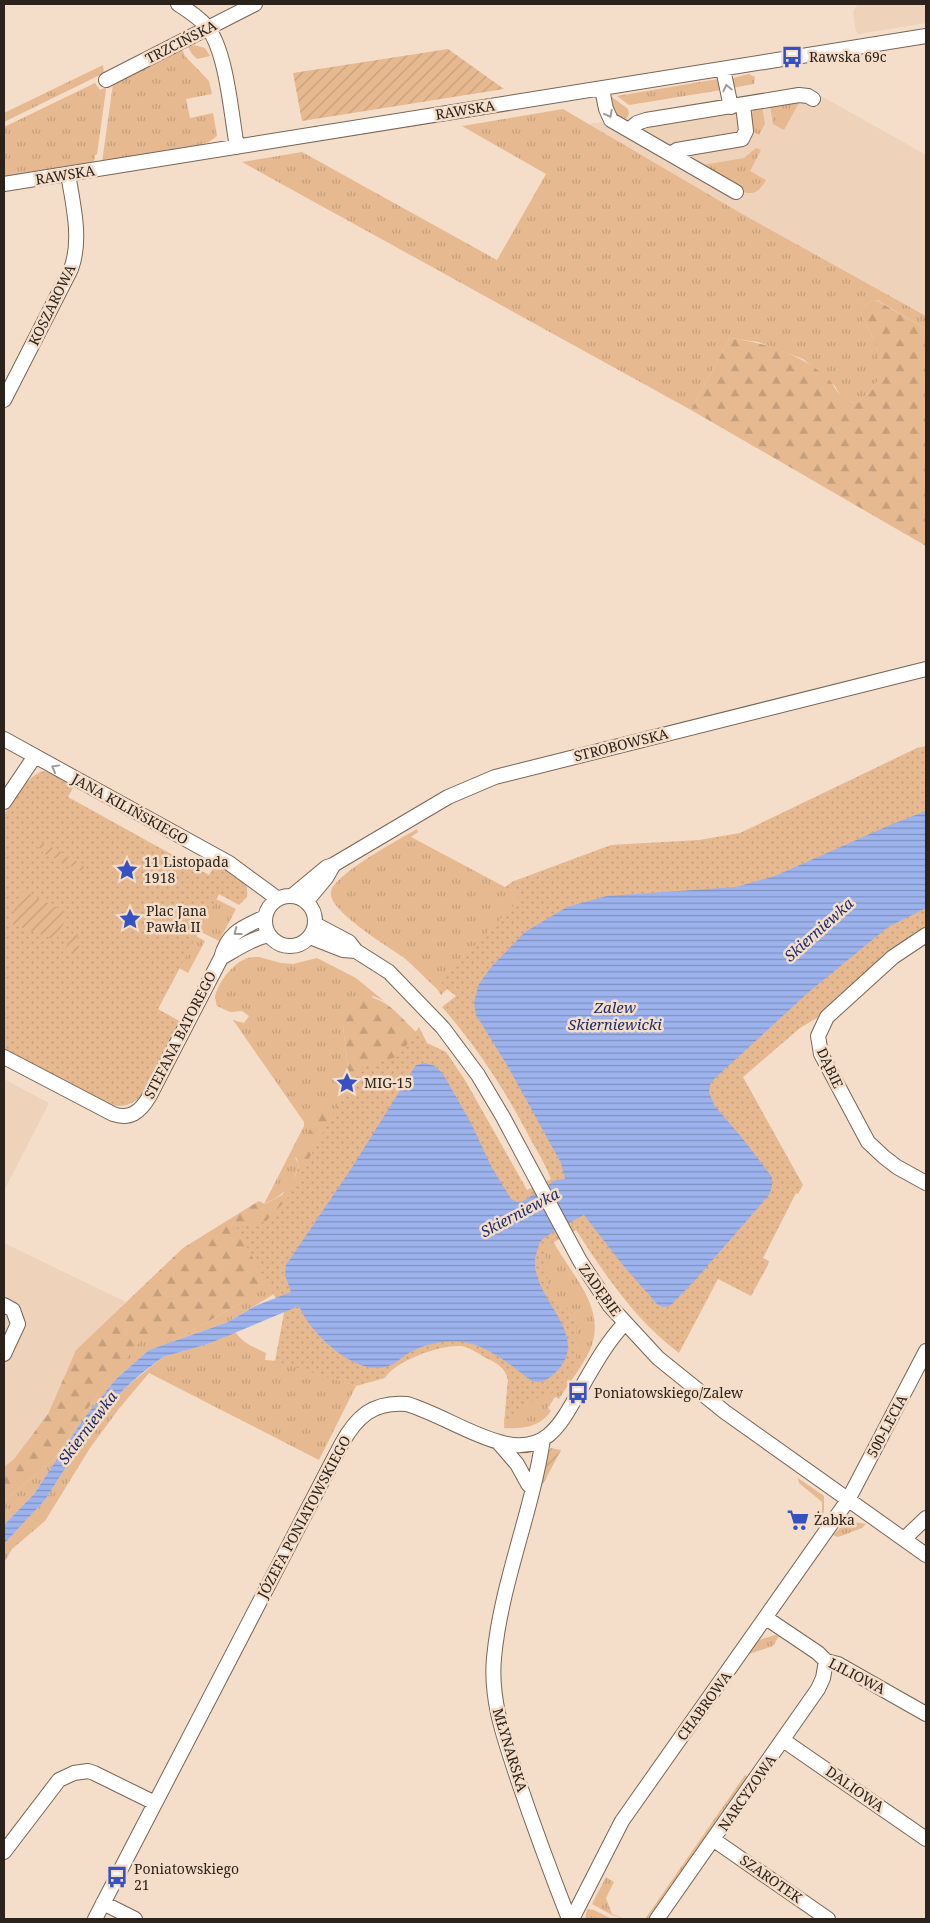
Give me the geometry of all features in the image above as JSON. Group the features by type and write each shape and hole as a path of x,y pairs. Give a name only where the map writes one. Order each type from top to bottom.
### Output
{"street":[{"path":"178,4 192,13 208,28 219,49 237,147"},
{"name":"TRZCIŃSKA","path":"106,80 255,4"},
{"name":"RAWSKA","path":"4,184 926,36"},
{"path":"670,154 677,150 742,139 746,131 723,69"},
{"path":"602,89 609,117 736,192"},
{"path":"629,130 633,125 641,121 799,95 808,96 813,99"},
{"name":"KOSZAROWA","path":"4,400 71,269 76,255 73,206 68,174"},
{"name":"STROBOWSKA","path":"292,896 320,870 333,865 448,797 495,777 926,669"},
{"name":"JANA KILIŃSKIEGO","path":"4,739 229,863 278,899"},
{"path":"4,802 35,756"},
{"name":"STROBOWSKA","path":"306,902 330,872 333,865"},
{"path":"292,896 306,902 313,910 313,930 299,945 292,947 277,943 269,935 265,924 265,917 272,903 278,899 292,896"},
{"name":"STEFANA BATOREGO","path":"4,1057 113,1114 121,1116 139,1111 149,1097 221,958 224,946 234,934 265,917"},
{"name":"ZADĘBIE","path":"313,930 343,950 356,951 389,972 429,1011 452,1039 478,1075 503,1117 565,1236 602,1296 658,1358 678,1376 926,1555"},
{"name":"DĄBIE","path":"926,934 893,957 827,1017 818,1036 821,1054 868,1142 897,1167 926,1183"},
{"name":"STEFANA BATOREGO","path":"221,958 256,938 269,935"},
{"path":"4,1305 13,1310 18,1324 4,1354"},
{"name":"JÓZEFA PONIATOWSKIEGO","path":"95,1919 332,1462 355,1422 367,1412 379,1406 396,1403 407,1404 498,1442 525,1446 543,1439 562,1422 603,1352 625,1323"},
{"name":"500-LECIA","path":"848,1500 926,1351"},
{"name":"MŁYNARSKA","path":"543,1439 533,1488 504,1592 495,1650 493,1680 501,1727 526,1804 571,1919"},
{"path":"498,1442 517,1464 528,1484 533,1488"},
{"name":"CHABROWA","path":"571,1919 622,1821 848,1500"},
{"path":"904,1539 926,1518"},
{"name":"LILIOWA","path":"766,1618 818,1653 826,1661 838,1664 926,1714"},
{"name":"NARCYZOWA","path":"657,1919 714,1840 820,1684 826,1669 826,1661"},
{"name":"DALIOWA","path":"783,1740 926,1839"},
{"path":"4,1852 59,1780 74,1772 94,1772 154,1803"},
{"name":"SZAROTEK","path":"714,1840 828,1919"},
{"path":"103,1903 135,1919"}],"shaded area":[{"path":"858,4 926,4 926,23 858,34 856,32 853,12"},
{"path":"809,89 926,155 926,316 744,215 589,124"},
{"path":"4,1079 49,1103 4,1191"},
{"path":"4,1243 126,1302 76,1350 48,1414 14,1459 4,1467"}],"green space":[{"path":"194,45 205,48 210,56 197,59 188,47"},
{"path":"182,49 185,56 209,81 212,94 186,99 190,118 213,113 217,136 209,142 202,144 202,146 102,162 113,84"},
{"path":"448,49 504,89 302,121 293,73"},
{"path":"103,65 104,73 4,122 4,113"},
{"path":"749,74 755,77 754,84 732,88 731,81 733,78"},
{"path":"718,79 722,90 629,105 617,96"},
{"path":"95,83 100,90 106,87 106,90 94,164 4,178 4,127"},
{"path":"612,97 628,109 629,114 627,118 621,119 613,114"},
{"path":"801,99 784,130 773,124 770,104"},
{"path":"762,105 765,124 759,135 752,131 750,119 754,109"},
{"path":"563,109 744,215 926,316 926,329 877,300 866,305 861,315 878,352 878,380 872,390 857,403 848,402 841,397 835,386 803,359 758,342 730,338 691,410 242,162 302,152 497,260 546,174 462,126"},
{"path":"756,148 761,150 750,171 766,180 757,191 752,193 740,190 697,166 744,158"},
{"path":"876,300 926,329 926,546 691,410 730,338 767,346 802,360 828,378 841,396 850,402 857,403 872,390 878,379 878,352 861,315 866,305"},
{"name":"Zalew Skierniewicki","path":"926,746 926,928 915,932 822,1015 800,1028 743,1077 803,1185 798,1194 796,1193 763,1258 769,1261 768,1265 751,1296 718,1279 679,1353 635,1312 610,1280 576,1230 545,1247 549,1294 571,1311 577,1320 576,1368 556,1391 547,1396 537,1398 504,1425 508,1380 506,1372 490,1359 465,1347 452,1346 430,1351 398,1365 385,1378 356,1386 275,1361 284,1313 236,1228 266,1221 288,1198 356,1070 399,1056 419,1027 427,1043 446,1052 465,1080 527,1190 551,1179 502,1089 468,1038 442,1007 456,996 441,984 455,965 519,900 517,893 505,887 514,881 611,845 699,840 740,833 917,748"},
{"name":"Plac Jana Pawła II","path":"44,771 54,774 74,786 68,797 209,875 216,863 233,872 246,884 247,897 239,905 219,894 158,1009 181,1022 145,1092 137,1100 124,1106 109,1104 4,1049 4,814 27,782 38,773"},
{"path":"417,829 418,832 411,837 505,887 514,881 518,883 525,914 441,995 403,957 360,928 332,900 331,892 343,876"},
{"path":"38,841 65,854 90,871 88,874 43,853 43,849 37,847"},
{"path":"21,892 26,892 68,913 56,940 9,923"},
{"path":"216,899 236,909 219,941 199,931"},
{"path":"75,929 78,931 77,945 84,949 62,955"},
{"path":"196,936 205,941 188,973 179,968"},
{"path":"259,957 293,964 317,958 356,978 384,1001 373,996 343,1026 353,1108 295,1158 299,1165 290,1185 277,1197 264,1204 304,1126 304,1122 233,1020 244,1023 249,1016 242,1011 230,1012 217,1006 215,998 222,981 234,966 245,959"},
{"path":"359,995 385,1003 416,1032 271,1283 232,1308 175,1340 166,1339 153,1333 144,1336 95,1398 54,1459 4,1501 4,1467 14,1459 48,1414 76,1350 183,1248 259,1201 265,1204 282,1195 295,1176 299,1166 295,1154 321,1112 350,1111 353,1108 343,1026 355,997"},
{"path":"550,1235 584,1290 594,1319 594,1334 590,1350 579,1369 559,1399 555,1397 548,1408 551,1411 542,1421 530,1426 504,1428 508,1380 505,1372 495,1363 464,1346 447,1346 423,1353 401,1364 387,1375 331,1346 535,1271"},
{"path":"268,1284 274,1294 228,1322 149,1350 116,1379 82,1421 34,1494 4,1525 4,1501 54,1459 95,1398 144,1335 156,1333 175,1340 232,1308"},
{"path":"235,1332 245,1342 266,1353 265,1360 278,1361 356,1386 319,1460 149,1373 90,1448 45,1521 12,1549 4,1563 4,1544 45,1500 75,1453 125,1388 163,1357 208,1344"},
{"path":"551,1448 561,1450 543,1484 546,1460"},
{"path":"798,1478 824,1496 824,1512 819,1523 817,1522 822,1513 822,1502 799,1483"},
{"path":"854,1522 866,1524 862,1528 841,1536 833,1535 842,1526"},
{"path":"775,1635 779,1636 773,1646 749,1654 759,1640"},
{"path":"745,1775 750,1778 649,1919 645,1919"},
{"path":"606,1877 614,1882 606,1898 612,1914 625,1919 612,1915 592,1904"},
{"path":"587,1909 594,1910 612,1919 585,1919"}],"water":[{"name":"Zalew Skierniewicki","path":"926,811 926,908 888,927 810,991 714,1079 710,1085 709,1092 714,1105 772,1177 772,1186 769,1195 697,1278 670,1306 663,1307 657,1304 622,1264 584,1215 544,1238 537,1251 535,1267 539,1283 564,1328 568,1343 566,1358 555,1373 542,1382 532,1381 508,1363 481,1347 462,1342 441,1342 427,1345 407,1354 391,1365 379,1368 367,1367 343,1356 332,1348 313,1328 299,1306 208,1344 163,1357 142,1373 125,1388 109,1407 75,1453 45,1500 4,1544 4,1525 34,1494 82,1421 116,1379 149,1350 228,1322 255,1306 291,1292 285,1275 286,1265 351,1169 416,1065 425,1063 435,1066 443,1074 471,1123 491,1166 511,1199 517,1202 523,1201 556,1180 565,1179 561,1163 507,1065 476,1015 474,1002 479,984 492,966 525,932 567,907 607,896 736,887 775,876"}],"place":[{"name":"Rawska 69c","path":"792,57"},
{"name":"11 Listopada 1918","path":"127,870"},
{"name":"Plac Jana Pawła II","path":"130,919"},
{"name":"MIG-15","path":"347,1083"},
{"name":"Poniatowskiego/Zalew","path":"578,1393"},
{"name":"Żabka","path":"798,1520"},
{"name":"Poniatowskiego 21","path":"117,1877"}],"water label":[{"name":"Skierniewka","path":"819,930"},
{"name":"Skierniewka","path":"520,1213"},
{"name":"Skierniewka","path":"88,1428"}]}
